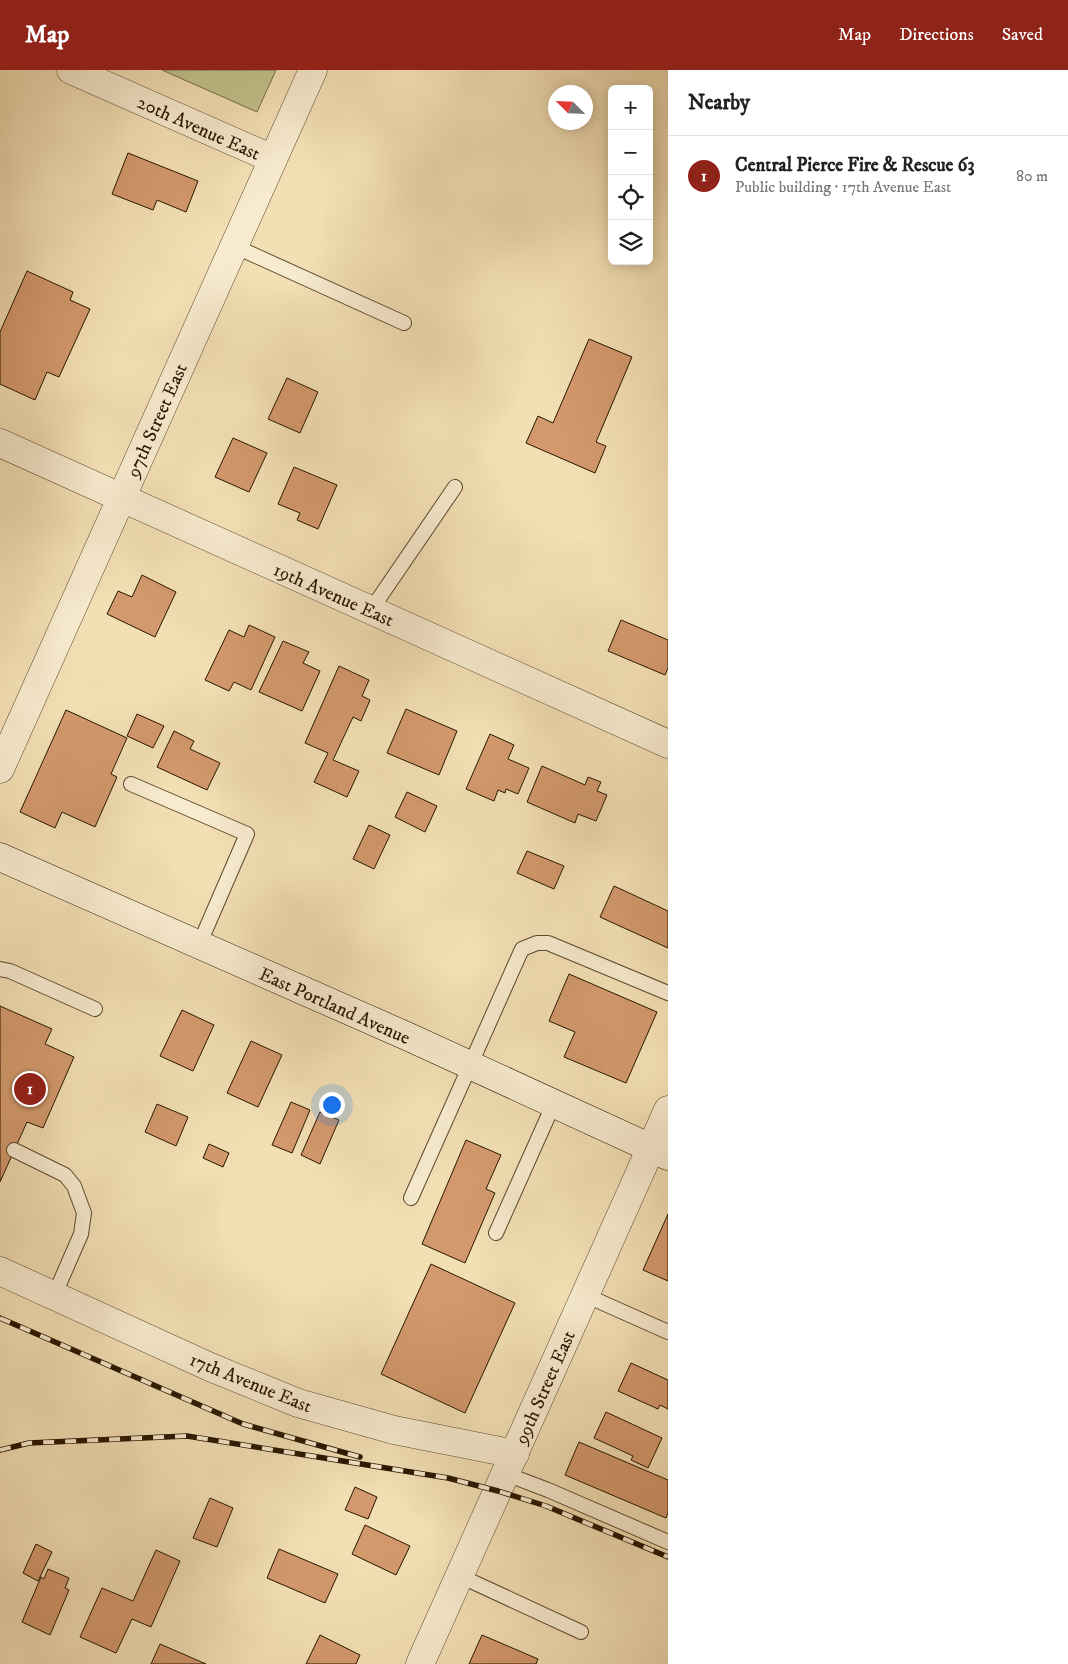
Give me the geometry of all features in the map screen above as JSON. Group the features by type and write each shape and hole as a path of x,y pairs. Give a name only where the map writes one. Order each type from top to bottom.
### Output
{"street":[{"name":"20th Avenue East","path":"71,70 273,159"},
{"name":"97th Street East","path":"0,769 313,70"},
{"name":"19th Avenue East","path":"0,443 668,744"},
{"name":"East Portland Avenue","path":"0,857 471,1065 660,1152"},
{"name":"99th Street East","path":"420,1664 585,1295 660,1152 668,1110"},
{"name":"17th Avenue East","path":"0,1271 210,1367 298,1403 510,1464"}],"lane":[{"path":"234,246 404,323"},
{"path":"371,610 455,487"},
{"path":"131,784 247,834 199,945"},
{"path":"411,1198 522,949 537,942 548,943 668,993"},
{"path":"0,969 10,971 95,1009"},
{"path":"496,1233 554,1103"},
{"path":"14,1150 65,1175 74,1186 84,1213 81,1234 54,1296"},
{"path":"585,1295 668,1332"},
{"path":"510,1464 548,1490 668,1542"},
{"path":"460,1576 581,1632"}],"shaded area":[{"path":"162,70 276,70 257,112"}],"building":[{"path":"128,153 198,181 186,212 157,200 153,210 112,194"},
{"path":"27,271 73,292 70,300 90,309 59,377 47,372 35,400 0,384 0,332"},
{"path":"589,339 632,357 596,442 606,446 595,473 526,443 538,416 553,423"},
{"path":"287,378 318,392 300,433 268,419"},
{"path":"233,438 267,453 249,492 215,477"},
{"path":"294,467 337,485 318,529 297,520 300,513 278,504"},
{"path":"142,575 176,592 155,637 107,614 118,591 132,597"},
{"path":"621,620 668,640 668,668 665,675 608,651"},
{"path":"249,625 275,637 251,690 234,682 229,691 205,680 229,630 244,637"},
{"path":"283,641 309,652 303,663 320,671 302,711 259,692"},
{"path":"339,666 369,680 362,696 370,700 361,721 353,717 333,760 359,771 347,797 314,782 328,753 305,743"},
{"path":"406,709 457,731 439,775 387,753"},
{"path":"66,710 127,738 111,774 117,777 95,827 62,812 55,828 20,812"},
{"path":"137,714 164,726 153,748 127,736"},
{"path":"174,731 194,741 190,749 220,763 207,790 157,767"},
{"path":"490,734 514,745 508,759 529,768 518,794 506,789 505,793 498,790 494,801 466,789"},
{"path":"542,766 585,785 588,777 601,782 597,791 607,795 596,821 578,814 575,823 527,802"},
{"path":"407,792 437,806 425,832 395,817"},
{"path":"369,825 390,835 374,869 353,859"},
{"path":"527,851 564,866 554,889 517,873"},
{"path":"614,886 668,911 668,948 600,917"},
{"path":"569,974 657,1012 626,1083 564,1057 575,1032 549,1021"},
{"path":"0,1006 52,1029 45,1044 74,1057 43,1128 27,1122 0,1182"},
{"path":"182,1010 214,1025 193,1071 160,1056"},
{"path":"251,1041 282,1055 258,1107 227,1093"},
{"path":"291,1102 310,1110 292,1153 272,1145"},
{"path":"157,1104 188,1117 176,1146 145,1132"},
{"path":"320,1112 339,1120 320,1164 301,1155"},
{"path":"466,1140 501,1155 486,1189 495,1193 465,1263 422,1244"},
{"path":"209,1144 229,1153 223,1167 203,1158"},
{"path":"668,1214 668,1281 643,1270"},
{"path":"431,1264 515,1303 465,1413 381,1374"},
{"path":"631,1363 668,1380 668,1409 660,1405 658,1409 618,1391"},
{"path":"606,1412 662,1438 648,1468 631,1460 633,1456 594,1438"},
{"path":"579,1442 668,1480 668,1513 666,1518 565,1475"},
{"path":"355,1487 377,1497 368,1519 345,1510"},
{"path":"210,1498 233,1508 217,1547 193,1538"},
{"path":"365,1525 410,1546 396,1575 352,1554"},
{"path":"36,1544 52,1552 38,1581 23,1573"},
{"path":"279,1549 338,1574 325,1603 267,1578"},
{"path":"156,1550 180,1561 151,1627 132,1619 116,1653 80,1637 102,1588 133,1601"},
{"path":"48,1569 69,1578 65,1588 69,1590 50,1635 22,1622 41,1577 44,1579"},
{"path":"320,1635 360,1655 356,1664 306,1664"},
{"path":"482,1635 538,1659 536,1664 469,1664"},
{"path":"160,1644 206,1664 151,1664"}],"railway":[{"path":"0,1318 243,1424 360,1457"},
{"path":"0,1450 29,1443 187,1436 448,1478 546,1506 668,1557"}],"place":[{"name":"Central Pierce Fire & Rescue 63","path":"30,1089"}]}
